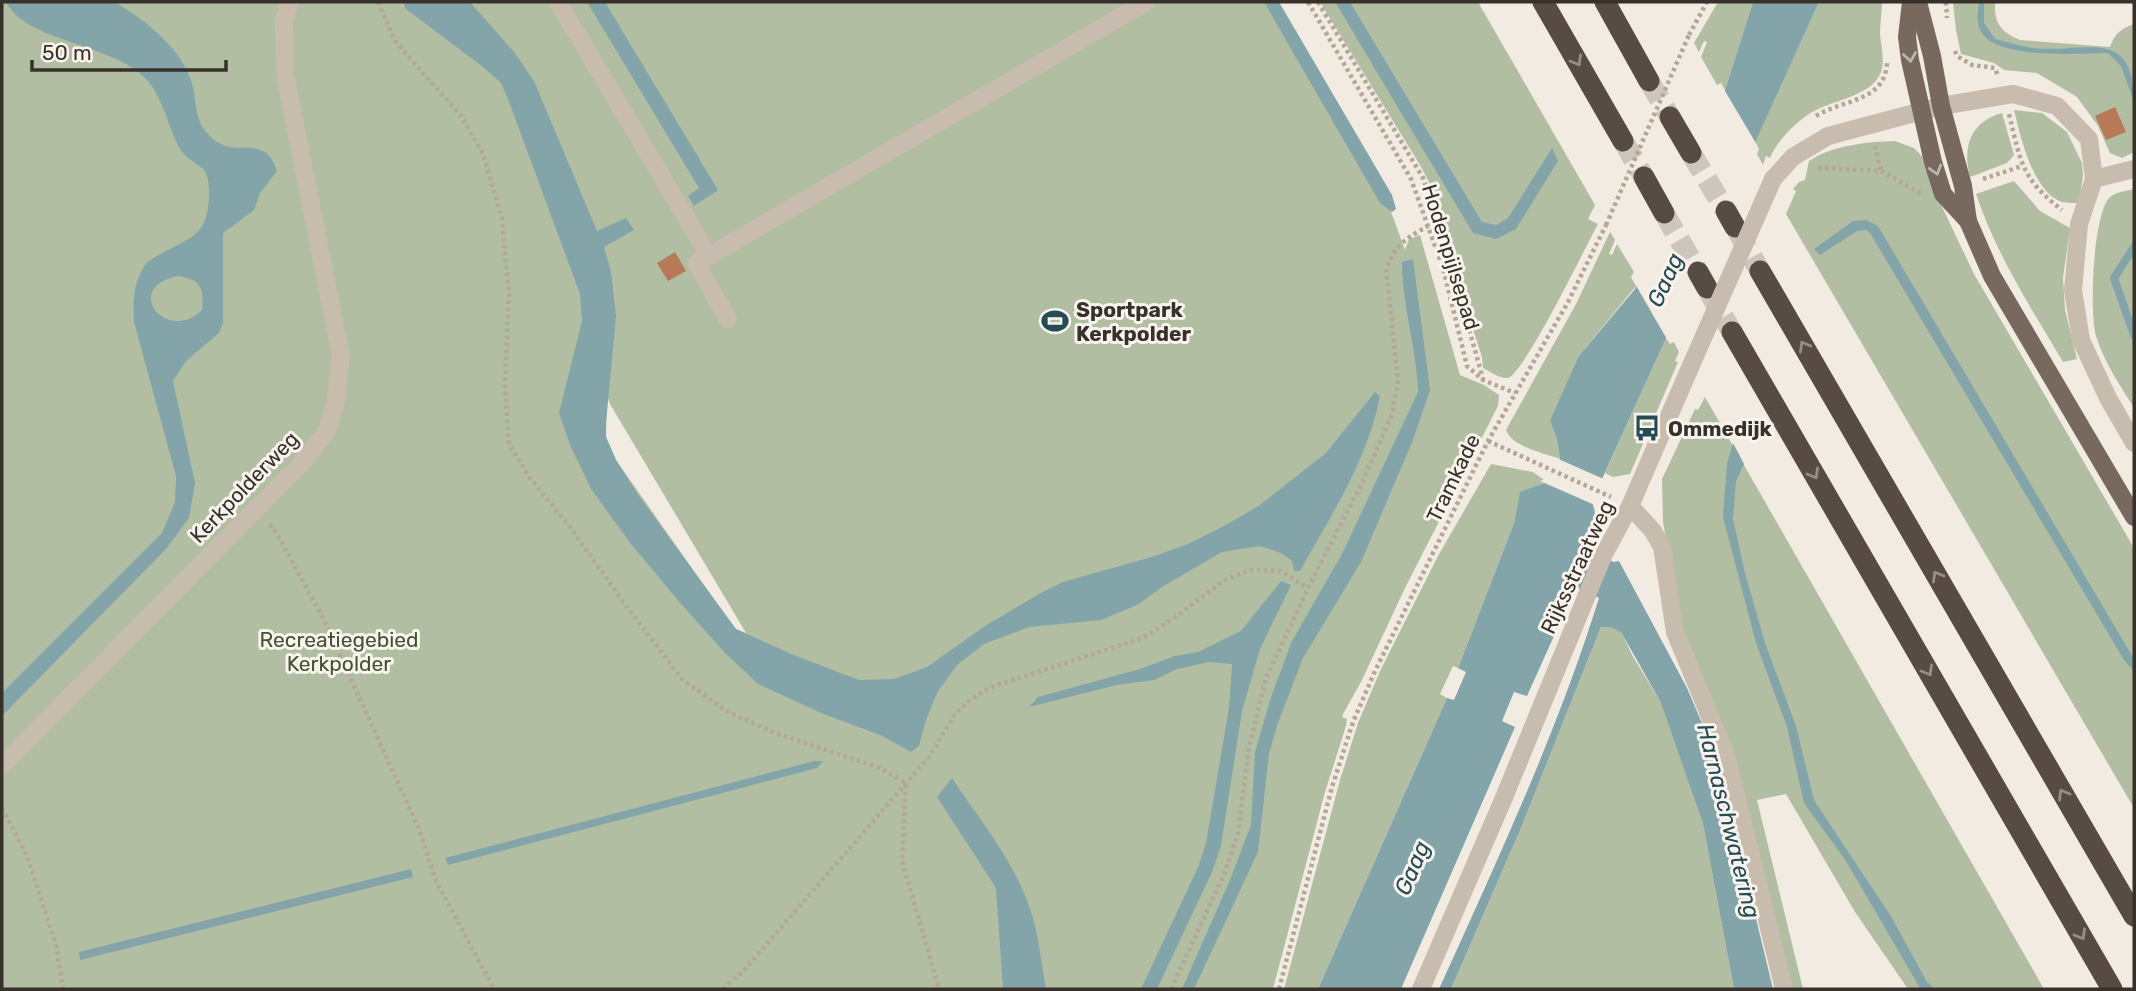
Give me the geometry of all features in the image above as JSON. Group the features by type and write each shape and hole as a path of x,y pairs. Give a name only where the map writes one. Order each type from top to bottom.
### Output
{"highway":[{"path":"1543,2 1623,141"},
{"path":"1605,2 1650,81"},
{"path":"1670,117 1692,153"},
{"path":"1644,177 1664,213"},
{"path":"1760,271 2134,916"},
{"path":"1732,332 2112,989"}],"main road":[{"path":"1911,2 1907,37 1920,111 1943,194 1968,221"},
{"path":"1917,2 1963,186 1968,221 1992,276 2134,517"}],"street":[{"name":"Kerkpolderweg","path":"2,765 302,463 328,429 336,401 341,356 285,74 284,20 290,2"},
{"path":"558,2 709,256"},
{"path":"728,319 696,263 1146,2"},
{"name":"Rijksstraatweg","path":"1421,989 1503,800 1603,556 1630,506 1777,173 1814,142 1828,136 1941,106 2014,94 2057,106 2089,138 2094,179"},
{"path":"2134,169 2094,179 2079,224 2073,290 2081,340 2108,398 2134,443"},
{"path":"1630,506 1653,531 1662,547 1675,632 1727,758 1783,989"}],"path":[{"path":"378,2 395,41 461,116 483,154 502,219 509,294 505,386 509,444 530,478 570,527 683,680 728,712 775,733 880,768 906,783"},
{"name":"Hodenpijlsepad","path":"1308,2 1411,179 1447,280 1467,366 1483,380"},
{"path":"1318,2 1423,178 1441,229 1483,380 1515,393"},
{"name":"Tramkade","path":"1279,989 1332,788 1353,722 1375,671 1488,441 1568,302 1606,225 1689,35 1707,2"},
{"path":"1810,120 1833,106 1873,93 1884,79 1887,61"},
{"path":"1963,186 2022,166 2038,191 2079,224"},
{"path":"1777,173 1881,171 1926,197 1943,194"},
{"path":"1171,989 1225,872 1238,832 1249,747 1266,678 1362,483 1392,414 1398,381 1386,269 1393,252 1405,239 1428,226"},
{"path":"1488,441 1607,495"},
{"path":"258,508 280,539 325,622 419,829 436,881 494,989"},
{"path":"723,989 746,969 929,757 955,714 971,699 991,687 1143,638 1223,581 1249,570 1282,571 1308,588"},
{"path":"906,783 902,861 939,989"},
{"path":"2,808 27,856 56,945 63,989"}],"green space":[{"name":"Recreatiegebied Kerkpolder","path":"2,2 1268,2 1390,209 1405,250 1409,239 1420,235 1460,375 1499,395 1498,406 1343,714 1342,717 1347,719 1346,726 1325,792 1273,989 2,989","holes":["607,395 746,633 731,624 616,460 606,437"]},
{"path":"1320,2 1478,2 1595,205 1588,219 1598,224 1540,333 1516,371 1508,378 1483,368 1434,192"},
{"path":"1718,2 1753,2 1725,90 1721,83 1717,85 1701,57 1707,42 1704,41 1699,52 1694,43"},
{"path":"1819,2 1882,2 1881,72 1869,87 1860,93 1818,109 1803,118 1781,139 1770,158 1766,156 1763,165 1755,142"},
{"path":"1953,2 1995,2 2000,26 2020,40 2110,47 2119,32 2134,24 2134,152 2122,158 2110,153 2098,126 2077,97 2037,73 2004,70 1994,63 1961,54"},
{"path":"2014,110 2042,113 2067,132 2082,163 2079,203 2062,202 2043,187 2029,162"},
{"path":"2002,113 2014,155 2007,163 1970,177 1967,156 1971,137 1982,123"},
{"path":"1895,141 1914,148 1924,158 1935,192 1974,274 2134,548 2134,808 1786,214 1796,191 1793,189 1805,180 1809,161 1839,148"},
{"path":"2014,181 2040,211 2070,228 2063,278 2065,310 2077,359 2063,362 2004,259 1976,194"},
{"path":"2134,189 2134,408 2099,346 2094,324 2093,287 2096,244 2104,208 2111,196"},
{"path":"1610,232 1615,240 1609,254 1612,255 1617,244 1634,272 1631,277 1636,286 1578,357 1550,420 1560,459 1522,445 1509,436 1506,430 1576,304"},
{"path":"1666,338 1670,344 1674,342 1679,352 1675,361 1678,362 1630,474 1613,477 1605,473"},
{"path":"1705,397 2044,989 1908,989 1855,912 1786,794 1757,800 1803,989 1788,989 1682,629 1663,522 1662,479 1695,409 1698,410"},
{"path":"1491,464 1533,472 1547,482 1520,493 1514,523 1458,668 1453,666 1440,694 1447,698 1318,989 1284,989 1358,723 1381,669 1438,556"},
{"path":"1601,627 1621,631 1660,701 1703,824 1734,989 1451,989 1521,828"}],"water":[{"path":"6,2 114,2 126,9 162,37 181,60 193,87 200,123 212,138 228,147 251,148 266,153 277,171 260,193 254,210 223,233 223,323 219,333 186,361 173,381 195,483 189,518 166,549 2,716 2,693 162,533 175,502 176,476 134,322 135,292 138,279 147,263 190,238 202,227 209,196 206,173 180,149 161,103 145,78 112,57 31,26 16,15","holes":["178,276 192,280 199,286 202,310 188,319 175,321 164,318 155,310 151,301 153,291 161,282"]},
{"path":"403,2 470,2 514,52 534,81 597,231 626,218 634,230 604,247 611,272 616,316 606,437 616,460 637,493 736,629 859,680 894,679 927,667 985,626 1063,582 1188,544 1260,505 1326,453 1375,392 1380,396 1358,465 1300,571 1294,571 1292,561 1281,553 1260,546 1222,552 1162,587 1139,604 1101,620 1029,627 984,644 957,665 938,691 919,746 911,752 880,735 821,713 758,684 725,653 682,605 631,544 591,489 570,445 559,413 582,321 580,294 508,99 501,83 406,9"},
{"path":"587,2 605,2 718,190 694,206 688,196 699,188"},
{"path":"1264,2 1279,2 1392,195 1396,209 1392,212 1380,203"},
{"path":"1335,2 1350,2 1482,222 1496,225 1508,218 1552,148 1558,161 1516,229 1496,239 1473,233"},
{"path":"1753,2 1819,2 1592,501 1599,528 1592,553 1614,562 1619,561 1687,688 1718,761 1773,989 1734,989 1703,824 1660,701 1621,632 1610,627 1601,627 1521,828 1451,989 1439,989 1525,796 1582,648 1599,598 1576,587 1527,696 1514,692 1502,721 1515,727 1401,989 1318,989 1447,698 1454,700 1466,672 1458,668 1514,523 1520,492 1547,482 1560,459 1550,420 1578,357 1635,289 1725,90"},
{"path":"1979,2 1984,2 1984,23 1995,39 2032,48 2087,47 2115,52 2125,62 2132,78 2134,102 2121,66 2108,53 2034,53 1997,45 1984,36 1978,24"},
{"path":"1866,220 1878,226 2134,659 2134,671 2124,660 1870,233 1866,230 1857,231 1820,255 1814,249 1853,221"},
{"path":"1413,259 1430,390 1413,440 1361,562 1303,658 1278,723 1269,754 1258,852 1194,989 1182,989 1251,825 1255,752 1271,697 1292,641 1342,554 1418,392 1402,262"},
{"path":"1733,443 1744,464 1736,481 1733,519 1745,573 1765,643 1796,726 1814,800 1892,918 1927,982 1935,989 1920,988 1846,861 1804,803 1787,727 1756,643 1723,517 1727,463"},
{"path":"1281,581 1291,585 1260,649 1242,711 1221,846 1212,872 1157,989 1141,989 1199,865 1206,843 1229,708 1232,664 1209,662 1177,669 1154,680 1117,685 1029,707 1038,697 1140,669 1175,656 1198,652 1241,631"},
{"path":"814,761 823,761 817,768 448,865 445,858"},
{"path":"952,778 996,841 1015,874 1036,928 1046,989 1003,989 996,888 937,797"},
{"path":"411,869 413,877 80,960 79,952"}],"pier":[{"path":"1722,86 1757,145 1668,341 1634,282"},
{"path":"1556,458 1606,480 1596,501 1597,506 1540,481 1545,479"}],"building":[{"path":"2115,107 2126,132 2106,140 2095,116"},
{"path":"675,252 686,271 668,281 657,263"}],"waterway":[{"path":"2134,247 2114,278 2134,335"}],"tunnel":[{"path":"1649,81 1670,117"},
{"path":"1623,141 1644,177"},
{"path":"1691,153 1726,211"},
{"path":"1664,213 1698,272"},
{"path":"1737,230 1760,271"},
{"path":"1708,290 1732,332"}],"place":[{"name":"Sportpark Kerkpolder","path":"1055,321"},
{"name":"Ommedijk","path":"1647,428"}],"water label":[{"name":"Gaag","path":"1665,280"},
{"name":"Harnaschwatering","path":"1729,821"},
{"name":"Gaag","path":"1412,868"}]}
